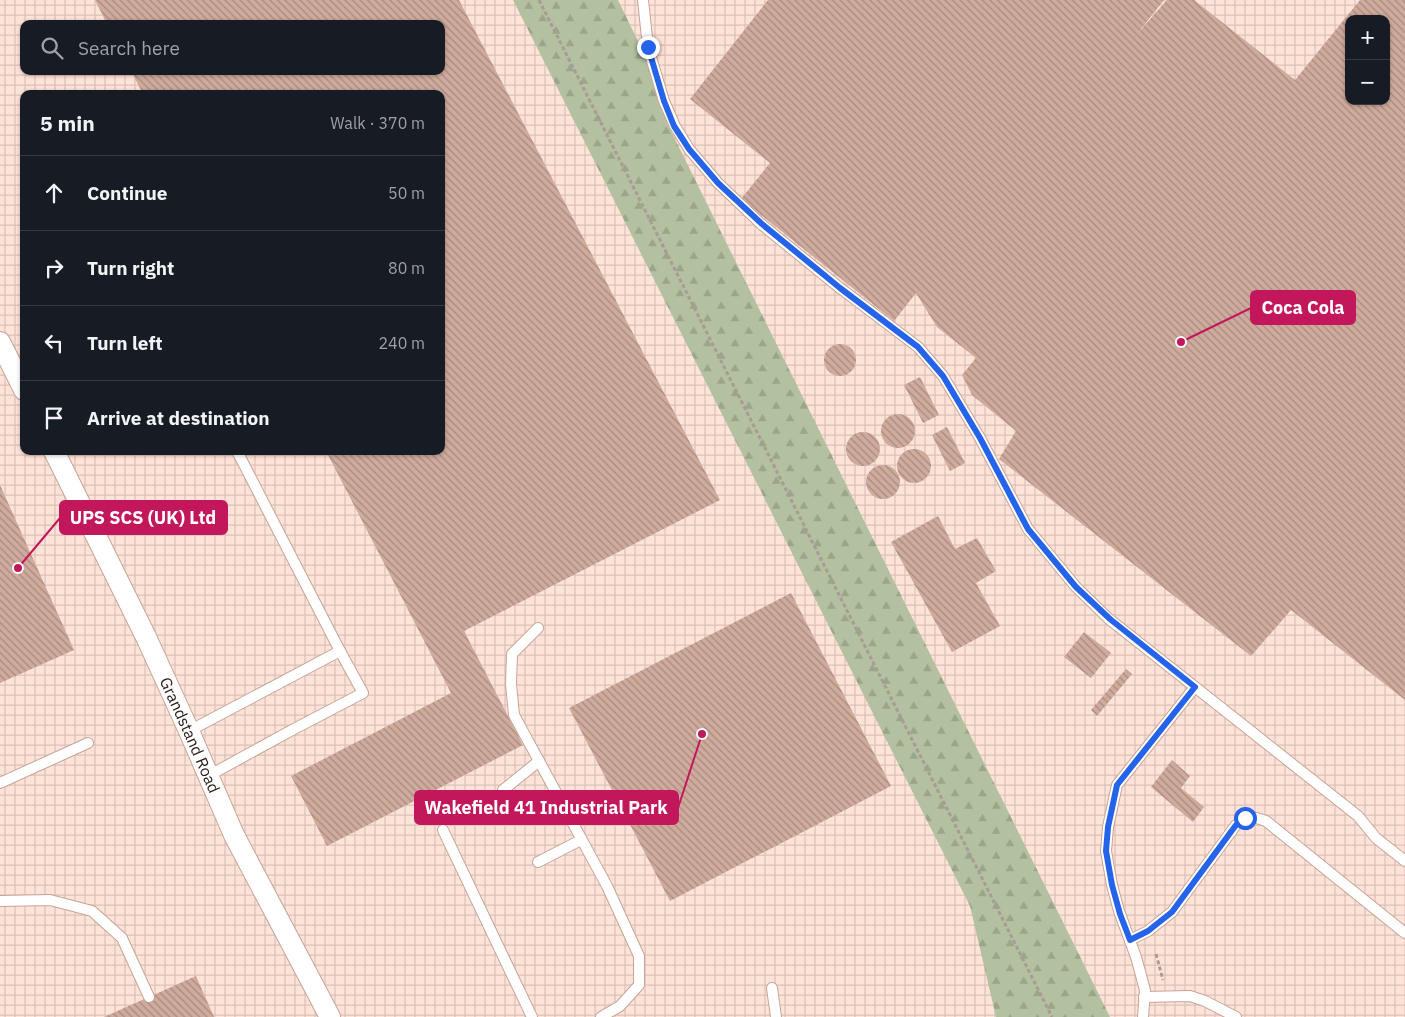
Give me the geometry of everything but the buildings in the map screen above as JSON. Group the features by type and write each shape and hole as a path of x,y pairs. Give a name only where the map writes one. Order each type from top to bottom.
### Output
{"street":[{"path":"0,342 20,382"},
{"name":"Grandstand Road","path":"56,455 146,637 234,835 330,1017"}],"lane":[{"path":"643,0 648,47 664,101 674,126 689,149 718,183 762,224 840,288 918,347 943,376 980,438 1028,529 1076,587 1110,619 1358,816 1376,838 1405,861"},
{"path":"208,776 363,693 239,455"},
{"path":"538,628 512,654 511,684 514,715 607,886 639,956 639,985 620,1006 601,1017"},
{"path":"189,731 340,651"},
{"path":"1143,1017 1145,990 1112,885 1106,851 1108,827 1117,785 1195,687"},
{"path":"0,783 88,743"},
{"path":"502,790 539,761"},
{"path":"1130,940 1148,931 1172,912 1236,825 1245,818 1253,816 1266,821 1405,933"},
{"path":"443,830 532,1017"},
{"path":"538,862 582,840"},
{"path":"0,901 50,900 92,911 122,938 149,997"},
{"path":"772,988 776,1017"},
{"path":"1144,997 1190,996 1205,1001 1236,1017"}],"path":[{"path":"539,0 1052,1017"},
{"path":"1156,954 1163,980"}],"shaded area":[{"path":"0,0 1405,0 1405,1017 0,1017"}],"green space":[{"path":"513,0 618,0 649,64 667,123 1110,1017 996,1017 970,906"}],"place":[{"name":"Coca Cola","path":"1181,342"},
{"name":"UPS SCS (UK) Ltd","path":"18,568"},
{"name":"Wakefield 41 Industrial Park","path":"702,734"}],"route":[{"path":"648,47 664,101 674,126 689,149 718,183 762,224 840,288 918,347 943,376 980,438 1028,529 1076,587 1110,619 1195,687 1117,785 1108,827 1106,851 1112,885 1130,940 1148,931 1172,912 1236,825 1245,818"}]}
